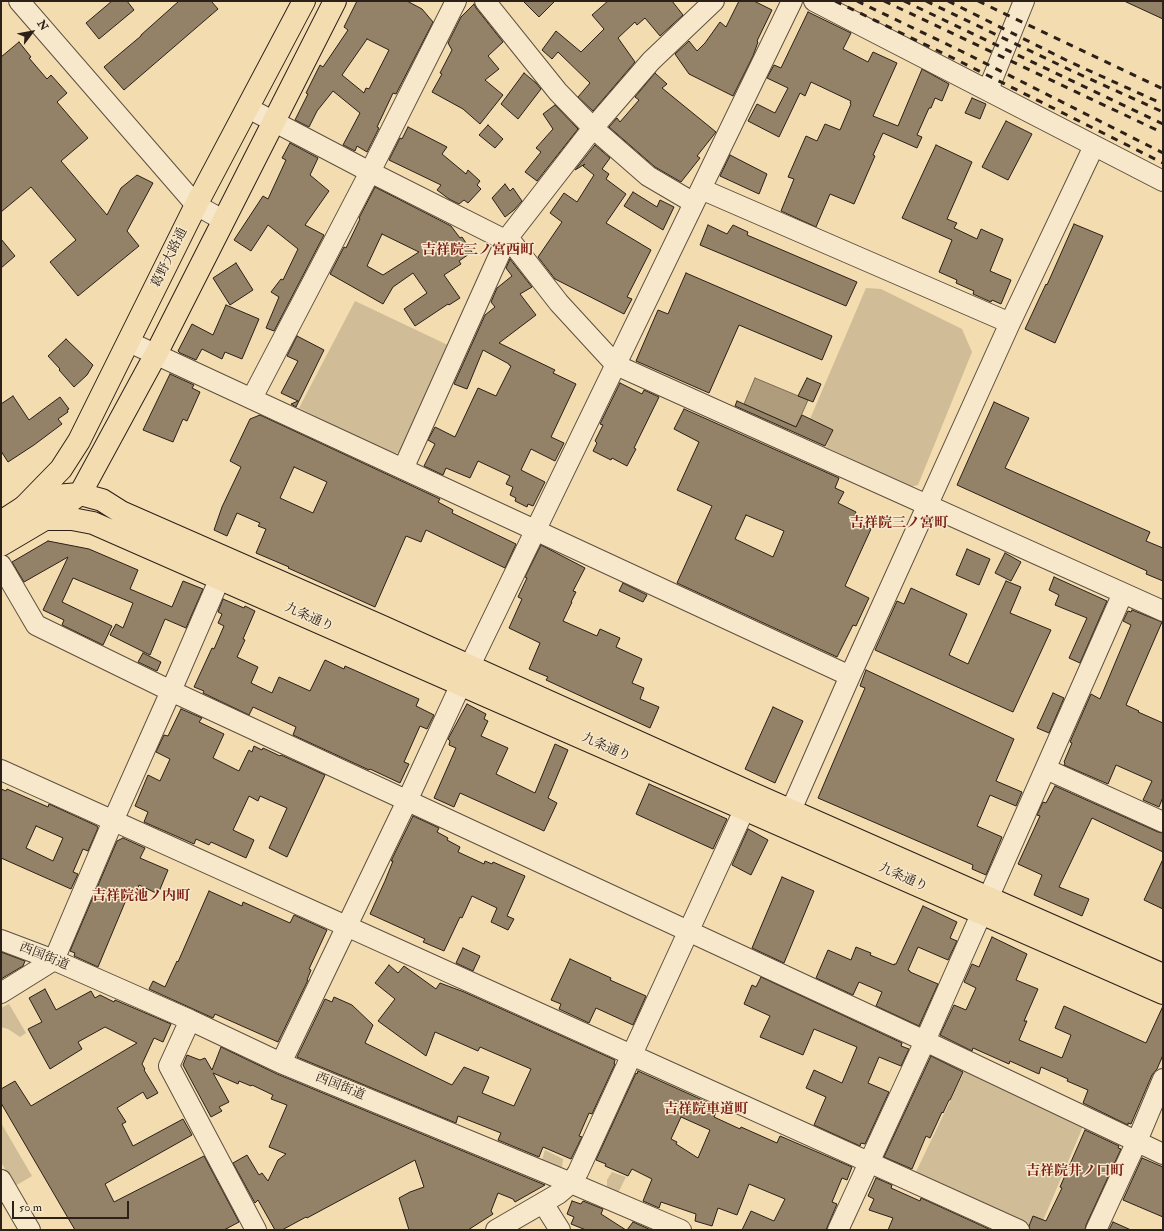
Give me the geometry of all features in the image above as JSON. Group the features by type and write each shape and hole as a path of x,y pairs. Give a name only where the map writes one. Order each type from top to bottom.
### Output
{"main road":[{"name":"葛野大路通","path":"1,522 24,507 61,469 79,441 196,205 304,1"},
{"path":"1,545 45,519 80,494 156,354 335,1"},
{"path":"79,441 70,469 72,482 80,494 93,523"},
{"name":"葛野大路通","path":"24,507 54,496 80,494"},
{"name":"九条通り","path":"80,494 102,500 121,512 228,559 465,675 748,801 985,905 1163,975"},
{"name":"九条通り","path":"45,519 72,519 93,523 220,579 465,675"},
{"name":"九条通り","path":"985,905 1163,993"}],"street":[{"path":"19,1 196,205 223,220"},
{"path":"252,398 370,172 456,1"},
{"path":"485,1 558,92 593,128 648,176 1010,323"},
{"path":"403,469 506,240 593,128 651,61 714,1"},
{"path":"281,1063 407,801 465,675 792,1"},
{"path":"814,1 1163,181"},
{"path":"988,90 1024,1"},
{"path":"248,108 370,172 513,244 559,303 616,365 1163,611"},
{"path":"788,818 927,505 1010,323 1094,146"},
{"path":"129,342 850,676"},
{"path":"1,992 54,960 113,821 228,559"},
{"path":"1,565 36,625 171,691 924,1041 1163,1154"},
{"path":"838,1230 1046,769 1123,593"},
{"path":"1046,769 1163,822"},
{"path":"1,770 1019,1230"},
{"path":"496,1230 558,1194 570,1183 578,1172 687,931 748,801"},
{"name":"西国街道","path":"1,940 54,960 190,1020 281,1063 681,1230"},
{"path":"190,1020 169,1066 256,1230"},
{"path":"1096,1230 1163,1079"},
{"path":"1,1180 30,1230"},
{"path":"543,1203 560,1230"}],"shaded area":[{"path":"866,288 881,289 962,329 972,352 918,485 910,487 826,447 833,430 810,419"},
{"path":"355,301 452,347 404,450 393,455 299,408"},
{"path":"755,378 808,400 796,427 744,404"},
{"path":"9,1004 26,1033 20,1037 8,1029 1,1027 1,1008"},
{"path":"966,1068 1084,1124 1039,1230 1032,1230 914,1176"},
{"path":"1,1123 32,1176 15,1186 1,1162"},
{"path":"545,1150 563,1159 562,1167 541,1163"},
{"path":"612,1172 626,1177 618,1193 607,1189 607,1180"}],"building":[{"path":"112,1 127,1 134,10 99,39 86,23"},
{"path":"179,1 211,1 218,9 124,90 104,67"},
{"path":"357,1 407,1 422,9 433,22 396,94 393,93 377,127 379,128 367,152 357,146 355,151 343,145 360,113 333,91 317,111 309,127 295,120 320,65 323,67 348,30 344,27","holes":["367,39 389,50 369,89 366,88 364,93 342,75"]},
{"path":"523,1 555,1 539,17"},
{"path":"608,1 672,1 683,15 660,36 645,18 637,25 635,22 618,38 635,62 593,111 578,97 590,83 558,52 552,59 542,50 556,31 581,52 604,29 592,15"},
{"path":"739,1 754,1 772,10 757,41 758,42 753,56 733,96 689,74 675,54 689,41 697,51 705,43 720,22 726,27"},
{"path":"1124,1 1163,1 1163,19"},
{"path":"474,4 503,42 488,56 499,69 485,80 503,95 480,124 463,109 432,92 442,74 440,73 452,50 448,43 461,17"},
{"path":"808,12 851,33 843,49 868,62 873,52 897,63 873,116 898,126 922,69 949,84 942,101 935,98 931,108 929,108 917,135 922,137 917,148 883,133 873,155 875,156 854,204 830,194 816,227 781,211 794,179 788,177 806,136 817,141 825,124 840,130 851,101 811,82 805,96 800,93 779,137 748,121 757,104 775,113 788,88 767,78 774,65 781,68"},
{"path":"19,42 31,57 29,58 47,79 51,75 67,93 57,102 88,138 61,161 107,215 121,188 137,175 153,183 127,231 139,246 78,296 50,262 76,240 31,187 1,212 1,57"},
{"path":"524,73 541,89 518,119 501,104"},
{"path":"655,73 667,84 662,88 716,132 697,156 700,158 681,182 655,167 609,127 617,118 620,122 639,100 635,97"},
{"path":"972,98 986,104 980,119 965,113"},
{"path":"555,105 578,129 537,181 525,172 541,152 536,148 553,129 543,114"},
{"path":"1006,121 1032,134 1008,180 982,167"},
{"path":"488,125 503,139 495,148 479,135"},
{"path":"408,127 447,147 442,154 466,174 468,170 480,181 477,185 481,189 468,203 464,200 459,204 449,199 437,190 441,185 389,160 400,138 402,139"},
{"path":"290,143 318,158 310,175 329,191 305,225 324,235 274,331 266,328 279,297 271,292 281,279 283,280 298,249 268,225 251,251 234,240 263,196 268,199 286,160 282,158"},
{"path":"595,145 610,158 602,169 609,174 606,179 626,194 606,223 651,250 627,297 632,299 624,314 555,279 538,257 562,222 550,213 564,193 577,202 594,175 583,166 585,164 575,170"},
{"path":"936,145 972,162 947,219 957,223 954,228 977,239 981,229 1003,239 990,271 1011,280 1001,304 992,300 991,302 973,294 974,291 956,283 957,280 939,272 952,240 902,218"},
{"path":"730,155 767,174 759,194 720,176"},
{"path":"505,184 510,191 513,188 522,201 505,217 492,198"},
{"path":"375,187 451,226 460,238 462,237 472,252 459,261 461,264 444,275 460,298 449,305 448,304 415,326 404,309 427,293 413,273 393,287 383,304 330,274 344,247 346,248 360,219 359,218","holes":["382,234 419,252 383,275 367,266"]},
{"path":"633,192 657,207 660,200 674,207 663,230 624,206"},
{"path":"1074,224 1103,236 1055,343 1025,329 1046,284 1047,285"},
{"path":"708,225 727,234 733,225 748,232 747,235 857,282 846,306 700,245"},
{"path":"1,239 15,256 1,268"},
{"path":"510,259 532,287 520,294 536,315 499,343 555,370 553,373 576,384 551,437 564,443 555,461 531,449 521,470 545,482 533,506 528,504 527,507 515,501 516,498 510,495 513,487 506,484 510,476 478,461 470,478 446,468 443,475 424,466 435,444 428,440 435,427 455,437 478,388 496,396 511,366 483,350 467,389 454,384 485,315 495,307 491,302 497,288 512,276 506,268"},
{"path":"236,263 253,290 230,305 213,278"},
{"path":"686,273 832,336 822,360 739,325 709,393 636,361 658,310 668,314"},
{"path":"226,305 259,319 242,359 225,352 222,359 202,349 196,360 178,351 192,324 213,335"},
{"path":"297,336 324,350 296,407 291,404 298,401 281,393 298,361 287,356"},
{"path":"66,339 93,365 87,375 74,387 48,356"},
{"path":"170,374 194,385 192,388 200,392 187,421 183,419 173,442 143,430"},
{"path":"807,378 821,384 813,402 798,396"},
{"path":"620,383 642,394 644,390 659,397 634,448 636,449 627,466 612,458 611,460 593,451 597,443 595,441 603,425 600,424"},
{"path":"13,396 29,420 60,397 69,409 67,410 68,412 58,419 62,424 8,462 1,451 1,404"},
{"path":"737,401 796,427 802,415 833,430 825,446 735,406"},
{"path":"994,402 1029,418 1005,468 1150,532 1146,541 1163,548 1163,581 1146,574 1147,571 957,485"},
{"path":"684,409 839,478 835,488 844,492 838,503 856,512 852,521 871,529 845,586 869,598 856,626 853,625 837,657 677,583 712,506 677,490 699,442 674,429","holes":["746,515 784,531 773,557 735,539"]},
{"path":"260,415 440,499 438,502 453,510 452,513 516,544 505,568 426,530 421,542 406,536 375,607 256,553 266,529 258,526 260,523 237,513 227,536 214,530 222,507 241,467 230,461 250,419","holes":["294,467 327,482 313,513 280,498"]},
{"path":"48,541 89,549 138,570 130,589 172,607 183,581 203,589 186,628 165,619 150,655 110,635 116,624 123,628 133,603 73,578 62,602 112,626 103,645 62,625 64,620 43,610 68,557 24,582 12,562"},
{"path":"541,545 585,568 573,591 576,592 563,621 597,636 600,629 620,638 616,647 642,659 632,683 644,688 640,699 659,707 650,728 546,680 548,677 529,669 540,643 509,628 522,599 518,597 527,578 525,577"},
{"path":"967,549 990,559 979,585 956,575"},
{"path":"1005,553 1021,562 1011,581 995,573"},
{"path":"1054,577 1107,601 1080,663 1069,658 1087,618 1055,605 1059,595 1049,590"},
{"path":"1006,581 1021,587 1010,613 1051,630 1013,712 875,650 897,601 904,604 911,588 967,614 949,655 968,664"},
{"path":"623,583 647,595 643,602 619,591"},
{"path":"223,599 255,611 243,639 245,640 237,657 258,667 251,683 272,693 279,677 310,691 325,660 344,669 345,666 419,699 416,706 434,715 427,729 420,726 404,762 409,764 400,783 293,735 296,727 253,707 249,715 203,693 204,691 194,687 224,626 218,623 222,614 218,612"},
{"path":"1132,610 1162,622 1126,705 1163,723 1163,797 1159,807 1143,800 1152,781 1116,765 1108,784 1064,765 1072,743 1070,742 1091,694 1100,699 1131,625 1123,621 1128,611 1131,612"},
{"path":"143,653 161,662 157,671 138,662"},
{"path":"866,670 1014,739 996,781 1022,792 1016,806 990,795 977,826 1002,837 986,875 972,869 973,865 818,798 865,688 860,686"},
{"path":"1053,693 1064,698 1049,733 1037,728"},
{"path":"467,704 486,714 484,719 488,721 481,736 508,748 496,774 535,793 555,744 568,750 548,798 557,803 544,831 460,793 454,807 434,798 456,748 449,745 450,741 448,739"},
{"path":"773,707 803,721 775,783 745,769"},
{"path":"181,709 202,718 199,722 224,734 213,758 239,771 249,750 252,752 254,746 262,750 263,748 280,756 281,755 325,775 287,857 269,848 287,808 260,796 258,801 249,796 233,830 254,840 246,858 211,842 209,845 196,839 194,844 144,822 148,812 135,806 148,775 160,781 170,759 156,752 164,735 168,736"},
{"path":"649,784 727,819 713,849 636,814"},
{"path":"1055,786 1163,833 1163,852 1092,818 1059,887 1089,899 1082,916 1034,895 1042,875 1018,864 1040,816 1037,815 1043,802 1046,803"},
{"path":"1,789 6,791 7,789 48,807 49,804 97,826 98,828 88,851 83,849 73,872 78,874 71,889 1,858","holes":["36,826 63,838 53,861 26,848"]},
{"path":"413,816 439,828 437,832 448,838 447,840 460,847 458,852 484,864 485,861 492,864 493,862 525,876 507,916 514,919 508,930 491,922 497,908 472,896 444,951 423,942 425,939 370,914 393,861 391,861"},
{"path":"748,829 768,840 751,875 732,865"},
{"path":"123,838 145,848 140,858 168,870 158,894 139,885 137,891 131,888 98,967 74,956 75,953 70,951 117,841"},
{"path":"1163,859 1163,909 1144,900"},
{"path":"782,877 814,891 784,963 752,948"},
{"path":"209,891 242,906 243,902 290,923 294,915 327,930 309,969 311,970 308,980 278,1042 215,1014 213,1018 149,989 153,981 165,987 177,961 178,962"},
{"path":"923,906 957,922 950,938 957,941 948,960 918,947 908,970 938,984 919,1026 876,1006 882,992 859,982 853,995 816,978 828,950 851,960 856,947 871,953 870,955 894,965 896,964"},
{"path":"992,937 1027,954 1016,980 1038,989 1024,1021 1027,1021 1019,1040 1062,1058 1071,1035 1055,1028 1064,1006 1146,1043 1163,1006 1163,1055 1157,1069 1152,1075 1131,1124 1128,1123 1128,1125 1083,1103 1088,1090 1067,1081 1068,1079 1041,1067 1039,1074 1010,1061 1009,1064 973,1048 972,1051 940,1035 954,1005 966,1010 976,988 964,982 972,964 979,967"},
{"path":"463,948 480,956 473,971 456,963"},
{"path":"1,952 25,961 23,966 1,979"},
{"path":"570,959 611,978 610,980 646,996 633,1025 596,1008 589,1023 559,1009 561,1004 551,1000"},
{"path":"389,965 398,973 404,966 436,989 440,983 464,992 615,1060 615,1064 592,1114 589,1113 579,1136 582,1137 571,1159 543,1147 539,1157 498,1140 501,1133 458,1116 456,1123 297,1057 325,999 332,1002 334,997 352,1005 373,1025 365,1043 452,1085 464,1067 489,1077 482,1093 514,1106 531,1069 480,1047 478,1051 435,1032 426,1056 378,1021 395,999 375,983"},
{"path":"761,977 902,1043 901,1046 909,1049 901,1066 879,1057 868,1083 889,1092 865,1144 861,1143 860,1146 814,1125 826,1097 806,1088 814,1070 842,1083 857,1047 814,1029 803,1055 760,1037 770,1016 744,1004 752,985 756,987"},
{"path":"45,989 56,1010 91,991 95,998 100,995 114,1002 115,1000 171,1024 163,1042 154,1038 142,1064 158,1093 147,1099 143,1092 117,1108 126,1122 122,1124 133,1146 183,1119 192,1135 105,1184 114,1202 204,1156 239,1222 224,1230 75,1230 1,1103 1,1089 15,1081 31,1106 137,1043 105,1027 78,1042 82,1049 50,1069 28,1029 42,1022 29,998"},
{"path":"221,1047 277,1074 545,1185 515,1202 513,1199 498,1193 491,1211 493,1214 468,1230 409,1230 399,1198 424,1187 415,1160 307,1218 306,1217 282,1230 275,1230 258,1200 255,1203 233,1163 247,1155 259,1175 262,1173 268,1181 278,1160 286,1154 269,1147 287,1105 271,1099 273,1095 252,1085 251,1086 239,1081 238,1084 213,1073 229,1102 219,1107 222,1111 211,1117 183,1065 187,1055 200,1060 205,1058 212,1070"},
{"path":"931,1056 963,1072 930,1138 926,1136 912,1169 884,1157"},
{"path":"638,1071 718,1107 714,1117 740,1129 741,1127 777,1143 780,1136 852,1167 847,1180 842,1178 832,1202 837,1204 826,1230 742,1230 751,1211 774,1221 785,1199 749,1184 737,1215 718,1208 712,1226 695,1221 696,1214 661,1202 659,1208 643,1201 652,1179 632,1169 628,1176 605,1166 606,1164 596,1160 636,1073 637,1074","holes":["681,1117 710,1130 698,1158 676,1144 677,1142 671,1139"]},
{"path":"1085,1130 1119,1146 1118,1148 1121,1149 1085,1230 1030,1230 1029,1226 1033,1216 1046,1221 1062,1188 1060,1187"},
{"path":"1142,1158 1163,1167 1163,1217 1123,1200"},
{"path":"876,1178 892,1185 891,1188 920,1201 921,1198 991,1230 888,1230 893,1218 869,1210 874,1199 868,1196"},
{"path":"572,1201 581,1204 583,1201 603,1209 601,1214 626,1230 586,1230 571,1224 574,1217 567,1214"},
{"path":"633,1222 651,1230 627,1230"},
{"path":"1113,1222 1131,1230 1109,1230"}],"railway":[{"path":"835,1 1163,163"},
{"path":"857,1 961,51 1163,153"},
{"path":"884,1 1163,133"},
{"path":"904,1 1163,124"},
{"path":"926,1 1070,70 1163,112"},
{"path":"948,1 1070,62 1163,104"},
{"path":"978,1 1163,89"}],"district":[{"name":"吉祥院三ノ宮西町","path":"478,251"},
{"name":"吉祥院三ノ宮町","path":"899,524"},
{"name":"吉祥院池ノ内町","path":"141,897"},
{"name":"吉祥院車道町","path":"706,1110"},
{"name":"吉祥院井ノ口町","path":"1075,1172"}]}
